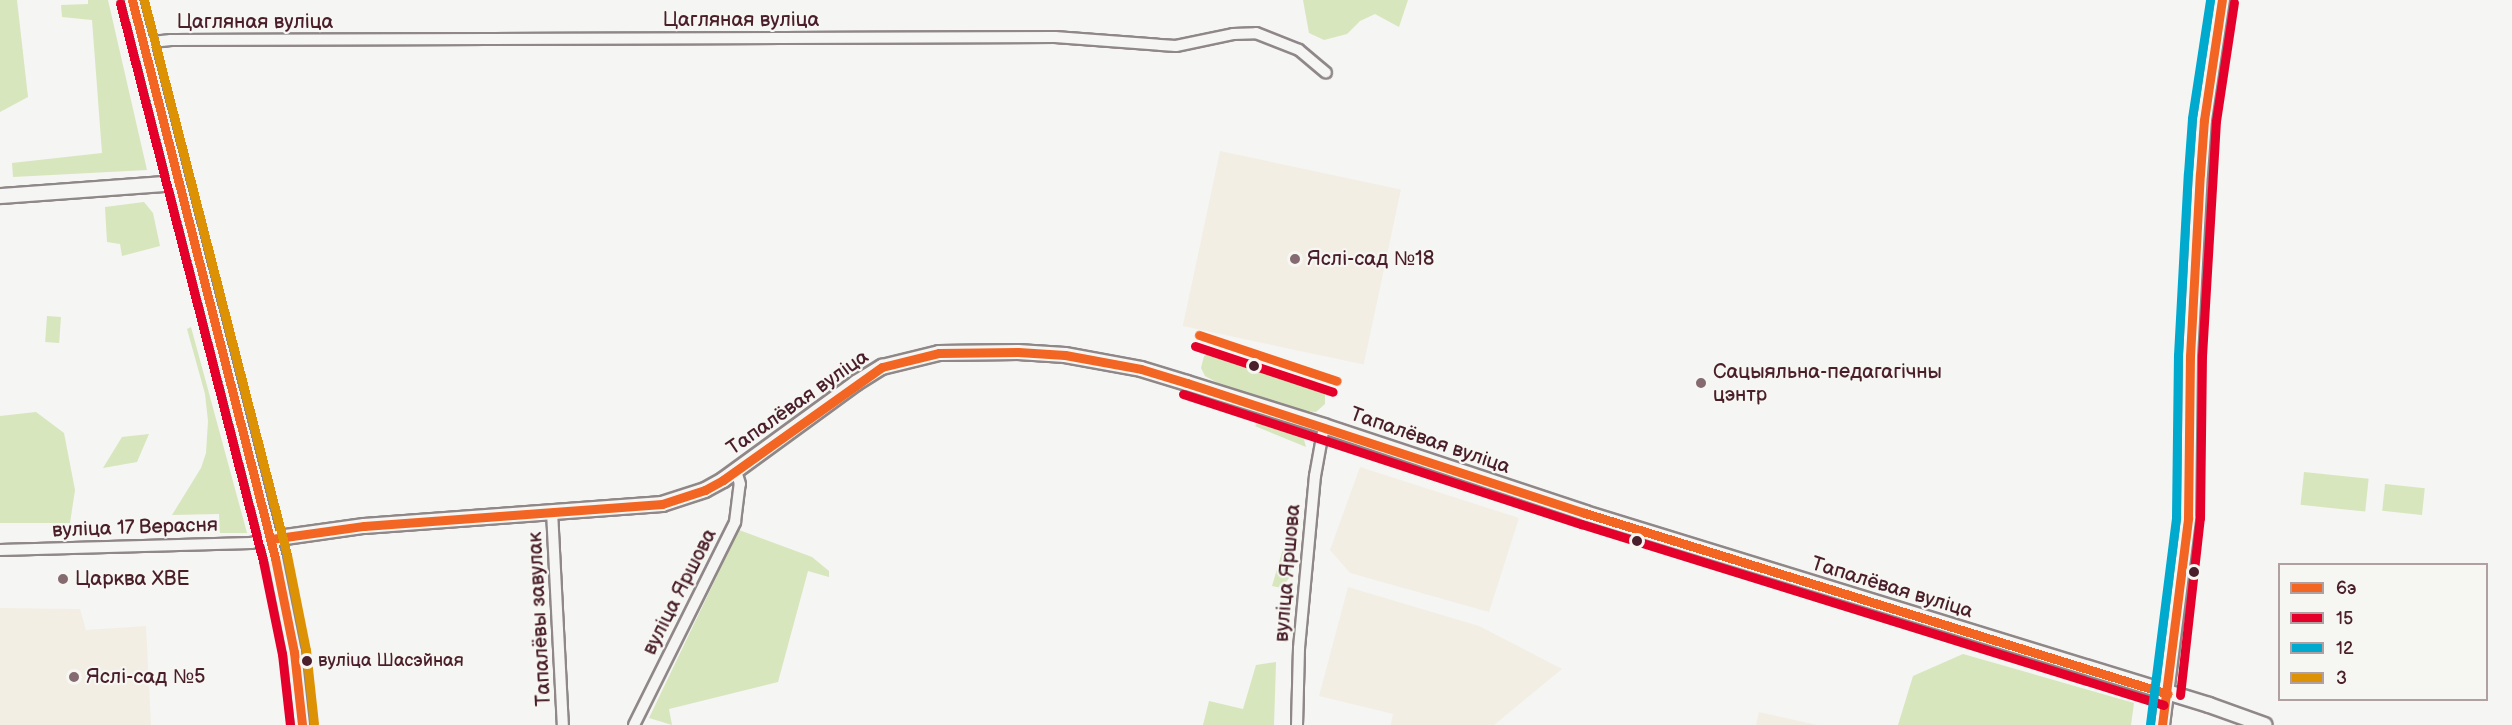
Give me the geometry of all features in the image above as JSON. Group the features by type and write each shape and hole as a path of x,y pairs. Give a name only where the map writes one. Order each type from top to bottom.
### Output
{"main road":[{"path":"132,0 271,539 294,652 302,725"},
{"path":"2162,725 2168,694 2188,518 2190,356 2204,120 2222,0"},
{"path":"0,196 178,183"},
{"name":"Тапалёвая вуліца","path":"271,539 364,526 662,504 705,490 882,367 939,353 1018,352 1106,362 1141,369 1324,426 1585,513 2265,725"}],"street":[{"name":"Цагляная вуліца","path":"143,43 171,40 1055,37 1176,46 1233,34 1256,33 1299,50 1326,73"},
{"name":"вуліца Яршова","path":"1297,725 1300,639 1315,476 1324,426"},
{"name":"вуліца Яршова","path":"634,725 735,522 740,484 735,471"},
{"name":"Тапалёвы завулак","path":"552,511 563,725"},
{"name":"вуліца 17 Верасня","path":"0,550 251,543 271,539"}],"shaded area":[{"name":"Яслі-сад №18","path":"1220,151 1401,189 1364,365 1183,326"},
{"path":"1360,467 1519,518 1489,612 1350,573 1330,550"},
{"path":"1348,587 1479,626 1562,669 1494,725 1391,725 1393,714 1319,696"},
{"name":"Яслі-сад №5","path":"0,608 80,609 86,630 146,626 151,725 0,725"},
{"path":"1759,712 1817,725 1756,725"}],"green space":[{"path":"0,0 17,0 28,97 0,112"},
{"path":"88,0 108,0 147,170 13,177 12,163 102,153 92,20 62,17 61,5 88,4"},
{"path":"1303,0 1408,0 1399,27 1375,14 1360,21 1347,34 1324,40 1309,33"},
{"path":"144,202 153,213 160,246 122,256 120,244 107,242 105,207"},
{"path":"47,316 61,317 59,343 45,342"},
{"path":"191,327 247,533 220,533 219,514 172,515 201,468 206,453 208,421 205,394 187,329"},
{"path":"1215,352 1315,381 1325,393 1325,404 1316,412 1304,411 1218,383 1205,376 1201,368 1204,356"},
{"path":"36,412 64,433 75,490 70,523 0,523 0,416"},
{"path":"1261,419 1303,436 1306,447 1255,426"},
{"path":"149,434 137,462 103,468 122,437"},
{"path":"2304,472 2369,479 2365,512 2301,505"},
{"path":"2385,484 2425,488 2422,515 2382,511"},
{"path":"1291,522 1299,526 1289,578 1282,588 1272,586"},
{"path":"739,530 812,557 829,571 829,577 808,571 778,682 669,709 672,725 649,718"},
{"path":"1963,654 2134,703 2131,725 1898,725 1913,676"},
{"path":"1276,662 1274,725 1203,725 1209,701 1243,709 1256,665"}],"transit line":[{"name":"6э","path":"132,0 275,558 294,652 302,725"},
{"name":"3","path":"144,0 287,555 306,650 314,724"},
{"name":"12","path":"2150,724 2176,517 2178,355 2188,173 2192,118 2210,0"},
{"name":"6э","path":"2162,725 2188,518 2190,356 2200,174 2204,120 2222,0"},
{"name":"15","path":"2180,695 2200,518 2202,356 2216,121 2234,2"},
{"name":"15","path":"120,3 263,561 282,654 290,725"},
{"name":"6э","path":"1199,335 1337,381"},
{"name":"15","path":"1195,346 1333,392"},
{"name":"6э","path":"271,539 364,526 662,504 705,490 723,480 882,367 939,353 1018,352 1065,355 1141,369 1187,383 1585,513 2168,694"},
{"name":"15","path":"1183,394 1581,524 2164,705"}],"place":[{"name":"Яслі-сад №18","path":"1295,259"},
{"name":"Сацыяльна-педагагічны цэнтр","path":"1701,383"},
{"name":"Царква ХВЕ","path":"63,579"},
{"name":"вуліца Шасэйная","path":"307,661"},
{"name":"Яслі-сад №5","path":"74,677"}]}
